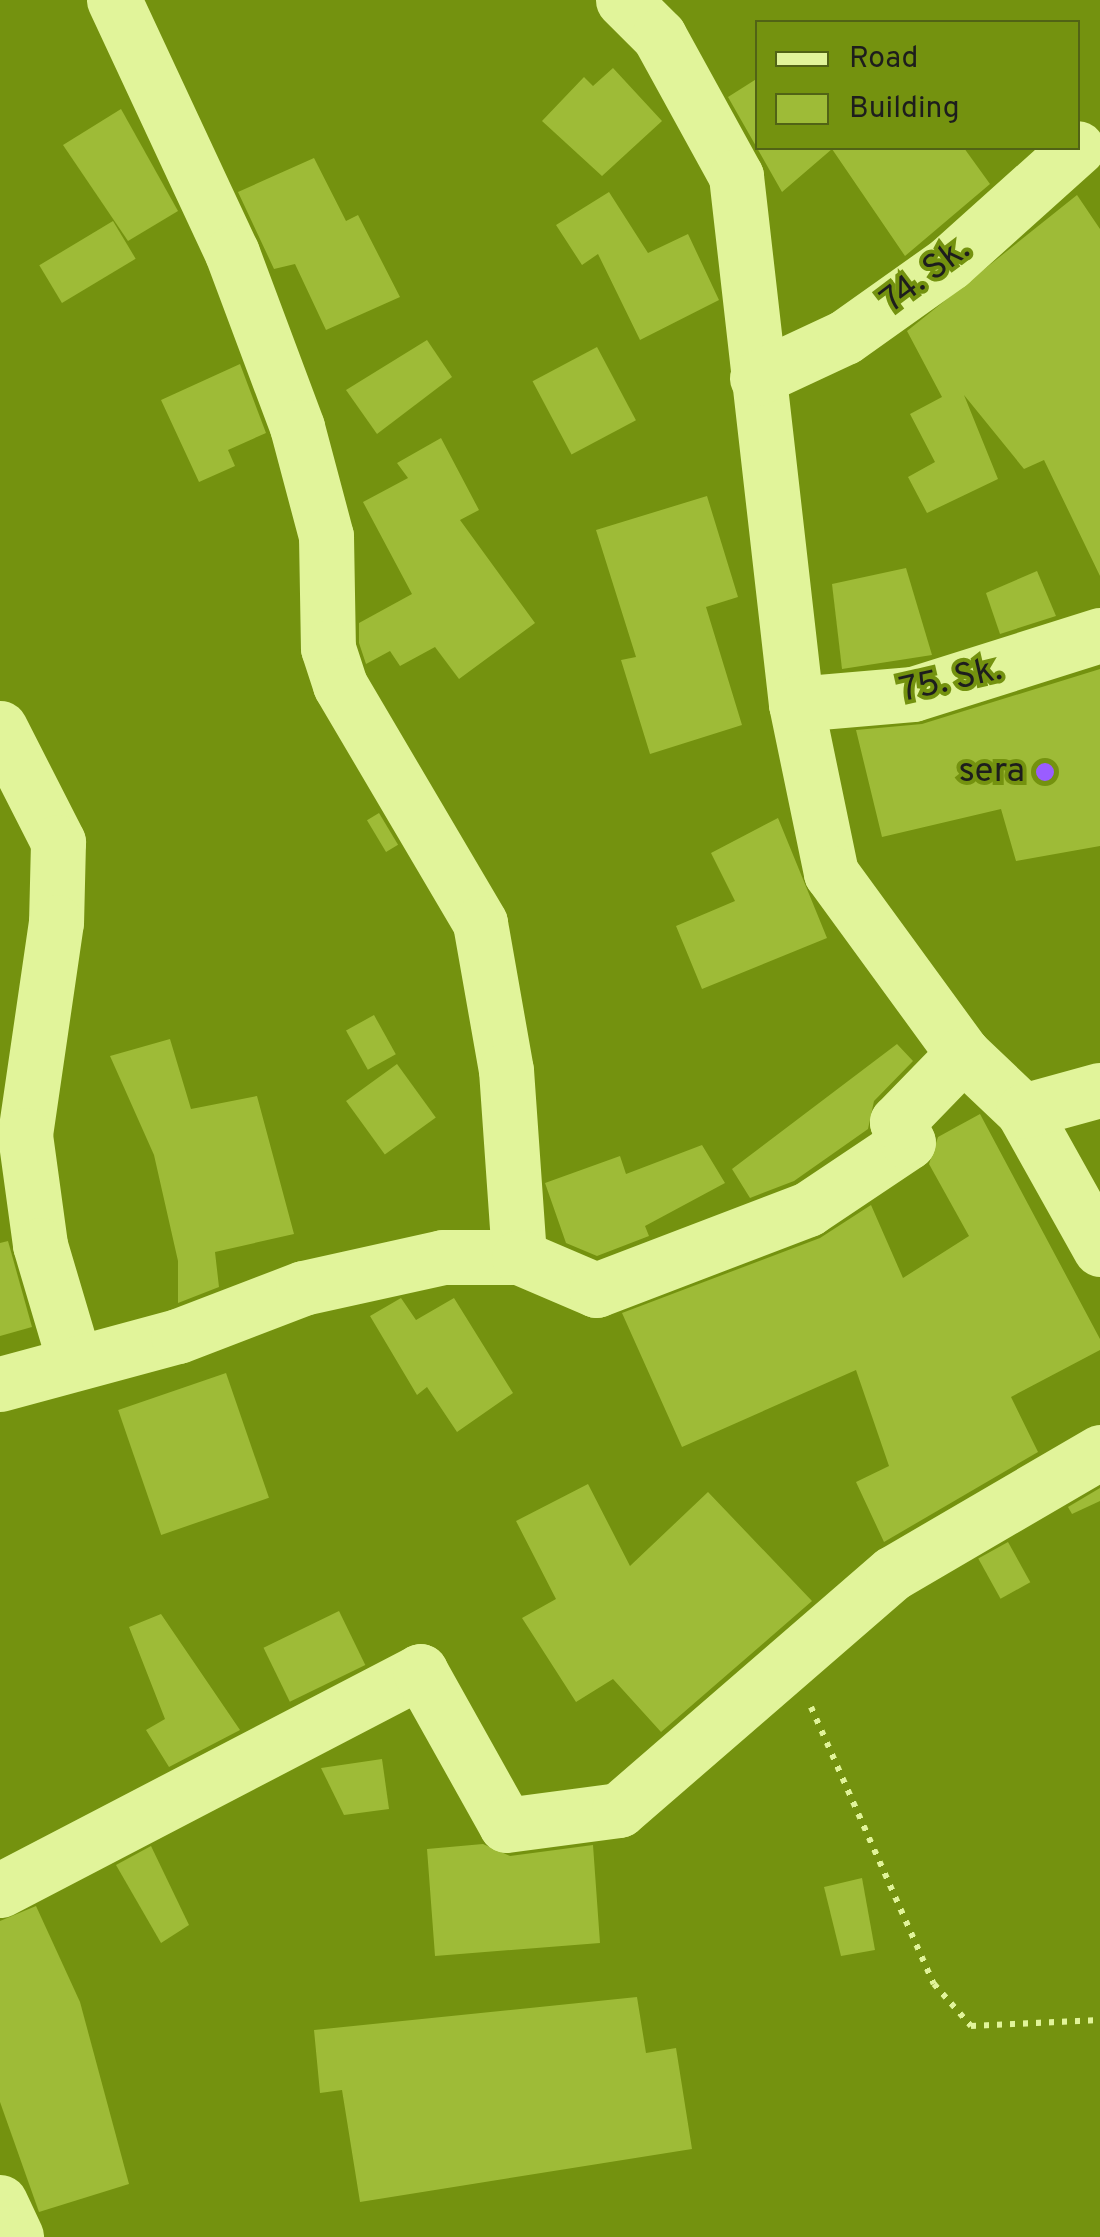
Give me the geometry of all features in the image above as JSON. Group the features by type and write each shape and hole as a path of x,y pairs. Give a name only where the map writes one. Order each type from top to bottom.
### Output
{"street":[{"path":"114,0 232,252 297,427 326,536 328,648 340,685 480,923 506,1070 519,1258"},
{"path":"623,0 659,36 736,176 796,704 832,874 963,1054 1022,1112 1100,1248"},
{"name":"74. Sk.","path":"1080,144 1100,125"},
{"name":"74. Sk.","path":"757,378 845,337 934,273 1074,150"},
{"name":"75. Sk.","path":"796,704 913,694 1100,636"},
{"path":"0,728 58,842 56,922 26,1135 40,1246 75,1363"},
{"path":"0,1384 303,1288 443,1257 519,1258 596,1290 808,1209 908,1142 897,1122 963,1054"},
{"path":"1022,1112 1100,1090"},
{"path":"0,1890 420,1671 506,1825 619,1810 794,1655 894,1573 1100,1452"},
{"path":"0,2202 16,2237"}],"path":[{"path":"794,1655 934,1984 971,2026 1100,2020"}],"building":[{"path":"613,68 662,121 602,176 542,121 584,77 593,86"},
{"path":"755,80 755,144 728,97"},
{"path":"121,109 178,211 128,241 63,145"},
{"path":"758,150 831,150 782,192"},
{"path":"833,150 965,150 990,184 905,256"},
{"path":"314,158 346,221 358,215 400,297 326,330 295,264 274,269 238,192"},
{"path":"609,192 648,253 688,234 719,300 640,340 598,254 582,265 556,225"},
{"path":"1077,195 1100,229 1100,576 1044,460 1024,469 964,395 998,479 927,513 908,477 935,462 910,414 942,397 907,331"},
{"path":"113,221 136,259 62,303 39,265"},
{"path":"427,340 452,377 377,434 346,390"},
{"path":"597,347 636,420 572,455 533,381"},
{"path":"240,364 266,433 228,450 235,466 199,482 161,400"},
{"path":"441,438 479,510 460,520 535,623 459,679 435,647 400,666 390,651 366,664 359,643 359,623 412,594 363,502 408,478 397,463"},
{"path":"707,496 738,597 706,607 742,725 650,754 621,660 636,657 596,530"},
{"path":"906,568 932,655 842,669 832,584"},
{"path":"1037,571 1056,616 1000,634 986,593"},
{"path":"1100,669 1100,846 1016,861 1001,809 882,837 856,730 922,724"},
{"path":"379,813 398,845 386,852 367,820"},
{"path":"778,818 827,938 702,989 676,926 735,901 711,853"},
{"path":"374,1015 396,1054 368,1070 346,1031"},
{"path":"170,1039 191,1109 257,1096 294,1234 215,1252 219,1287 178,1303 178,1261 154,1155 110,1056"},
{"path":"897,1044 913,1061 874,1101 868,1129 794,1181 750,1198 732,1169"},
{"path":"397,1064 436,1117 385,1154 346,1101"},
{"path":"980,1114 1100,1339 1100,1350 1011,1397 1038,1452 884,1542 856,1482 889,1466 856,1370 682,1447 622,1313 820,1238 871,1205 903,1278 969,1236 929,1164 938,1137"},
{"path":"702,1145 725,1183 645,1226 649,1236 597,1256 566,1243 545,1183 620,1156 626,1174"},
{"path":"8,1241 32,1327 0,1336 0,1243"},
{"path":"401,1298 416,1320 454,1298 513,1393 457,1432 427,1387 417,1395 370,1316"},
{"path":"226,1373 269,1498 161,1535 118,1410"},
{"path":"588,1484 630,1566 708,1492 812,1601 661,1732 613,1679 576,1702 522,1618 556,1599 516,1521"},
{"path":"1100,1488 1100,1501 1072,1514 1068,1507"},
{"path":"1008,1542 1030,1582 1001,1599 978,1558"},
{"path":"339,1611 365,1665 290,1702 264,1648"},
{"path":"161,1614 240,1730 169,1767 146,1730 165,1719 129,1627"},
{"path":"382,1759 389,1809 344,1815 321,1768"},
{"path":"483,1844 510,1856 593,1845 600,1943 435,1956 427,1849"},
{"path":"151,1846 189,1925 161,1943 116,1865"},
{"path":"862,1878 875,1950 841,1956 824,1887"},
{"path":"36,1906 80,2002 129,2184 39,2212 0,2102 0,1921"},
{"path":"637,1997 646,2053 676,2048 692,2149 360,2202 342,2090 320,2093 314,2030"}],"place":[{"name":"sera","path":"1045,772"}]}
